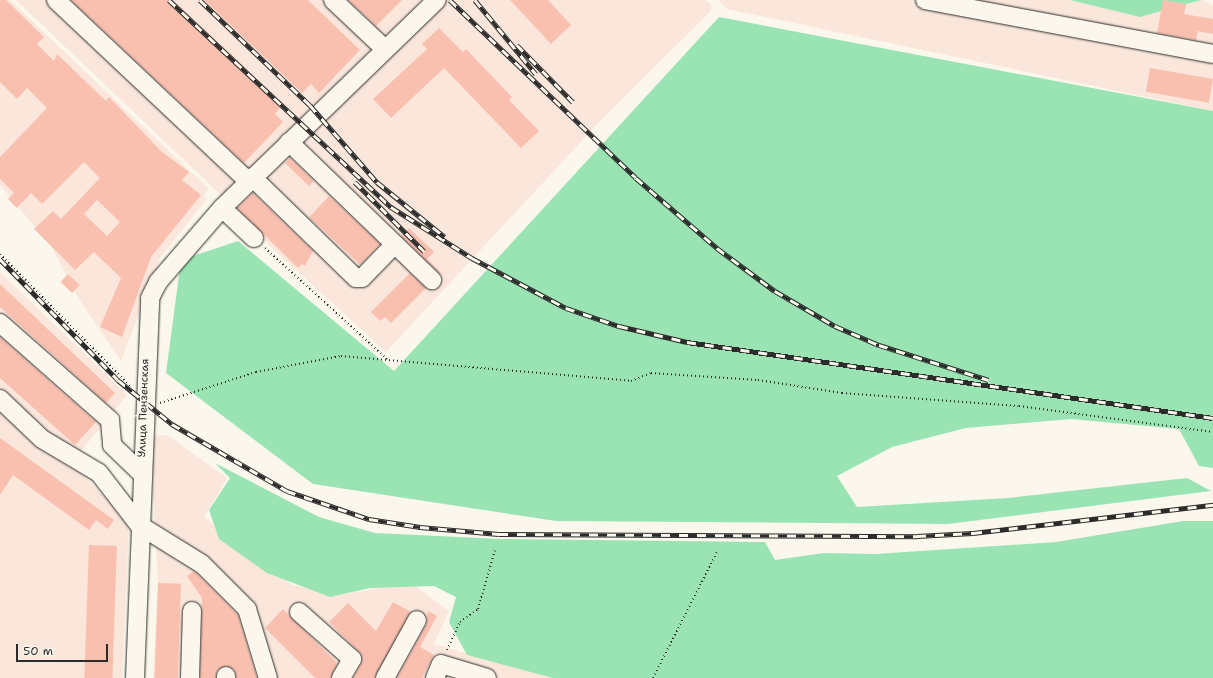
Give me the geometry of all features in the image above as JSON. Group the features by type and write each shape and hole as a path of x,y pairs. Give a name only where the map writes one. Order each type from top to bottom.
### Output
{"street":[{"path":"56,0 356,278 362,278 394,245"},
{"path":"333,0 385,49"},
{"name":"Улица Пензенская","path":"135,678 141,473 150,298 158,282 222,208 250,179 436,0"},
{"path":"924,0 1213,54"},
{"path":"289,142 394,245 432,280"},
{"path":"222,208 254,238"},
{"path":"0,323 110,420 112,445 141,473"},
{"path":"0,399 42,439 99,473 139,526 202,564 247,609 272,676"},
{"path":"190,678 192,611"},
{"path":"299,612 352,659 341,678"},
{"path":"386,678 417,620"},
{"path":"438,671 482,677"}],"path":[{"path":"254,238 388,360"},
{"path":"0,254 144,400 161,403 256,372 341,356 630,381 651,373 758,380 902,399 1019,406 1213,432"},
{"path":"438,671 460,622 478,609 495,550"},
{"path":"653,678 718,550"}],"shaded area":[{"path":"0,0 10,0 209,189 204,195 207,199 160,258 121,361 77,296 52,247 0,185"},
{"path":"16,0 705,0 711,5 711,11 602,119 386,352 236,215 223,197"},
{"path":"718,0 1070,0 1140,17 1203,0 1213,6 1213,111 727,9"},
{"path":"0,272 127,395 71,463 129,521 122,678 0,678"},
{"path":"167,435 227,478 204,517 292,585 341,595 410,582 449,611 434,644 553,678 153,678 158,583 150,436"}],"green space":[{"path":"1070,0 1201,0 1140,17"},
{"path":"719,17 1213,111 1213,468 1199,466 1179,429 1071,419 966,428 892,447 837,476 857,507 1008,498 1187,478 1211,491 948,524 556,521 313,484 166,373 181,260 238,241 394,371"},
{"path":"215,463 319,517 375,533 501,539 765,542 775,560 824,553 875,554 1056,542 1183,521 1213,521 1213,678 553,678 467,655 449,622 456,597 434,586 370,588 330,597 267,573 219,539 209,510 230,478"}],"building":[{"path":"0,0 6,0 44,37 37,44 54,61 57,54 106,101 109,97 162,152 189,172 182,180 201,195 151,257 122,337 100,327 121,278 94,252 75,270 34,229 53,211 61,219 100,178 84,162 42,204 31,193 17,208 8,199 14,193 0,179 0,157 47,108 27,88 17,99 0,82","holes":["97,200 120,222 107,236 84,214"]},
{"path":"71,0 173,0 283,104 275,114 283,122 244,163"},
{"path":"204,0 308,0 360,50 319,93 311,84 302,93"},
{"path":"348,0 402,0 376,26"},
{"path":"510,0 548,0 571,25 551,44"},
{"path":"1163,0 1186,4 1184,14 1213,19 1213,34 1198,31 1196,40 1157,33"},
{"path":"439,28 463,52 466,49 512,97 509,100 539,131 521,148 444,68 391,118 373,99 427,49 422,44"},
{"path":"1150,68 1213,79 1209,103 1146,92"},
{"path":"290,158 314,181 309,186 285,163"},
{"path":"253,193 313,251 305,266 302,264 298,268 237,208"},
{"path":"329,196 380,244 360,265 309,217"},
{"path":"409,228 434,252 427,259 441,273 440,274 401,236"},
{"path":"410,273 426,288 391,323 385,317 380,321 371,312"},
{"path":"68,274 80,285 72,293 60,282"},
{"path":"0,284 115,393 106,403 0,307"},
{"path":"0,337 96,422 75,445 0,378"},
{"path":"0,438 114,520 108,529 96,520 89,530 13,475 0,495"},
{"path":"89,545 117,546 112,678 84,678"},
{"path":"194,571 238,615 257,678 236,678 235,670 226,666 217,670 216,678 200,678 202,598 187,576"},
{"path":"158,583 181,584 178,678 155,678"},
{"path":"393,602 411,612 375,678 353,678 361,664 362,655 329,622 348,603 376,631"},
{"path":"283,609 337,663 331,678 315,678 265,628"},
{"path":"428,611 437,616 420,647 434,655 422,678 397,678 426,625"}],"railway":[{"path":"169,0 391,207 472,258 566,308 619,326 687,342 1213,418"},
{"path":"200,0 310,105 377,182 445,237"},
{"path":"450,0 636,178 717,248 775,291 835,326 879,345 989,380"},
{"path":"475,0 536,74"},
{"path":"517,45 573,102"},
{"path":"355,182 424,251"},
{"path":"0,259 118,380 172,424 287,491 369,519 420,527 499,534 917,536 973,533 1213,505"}]}
